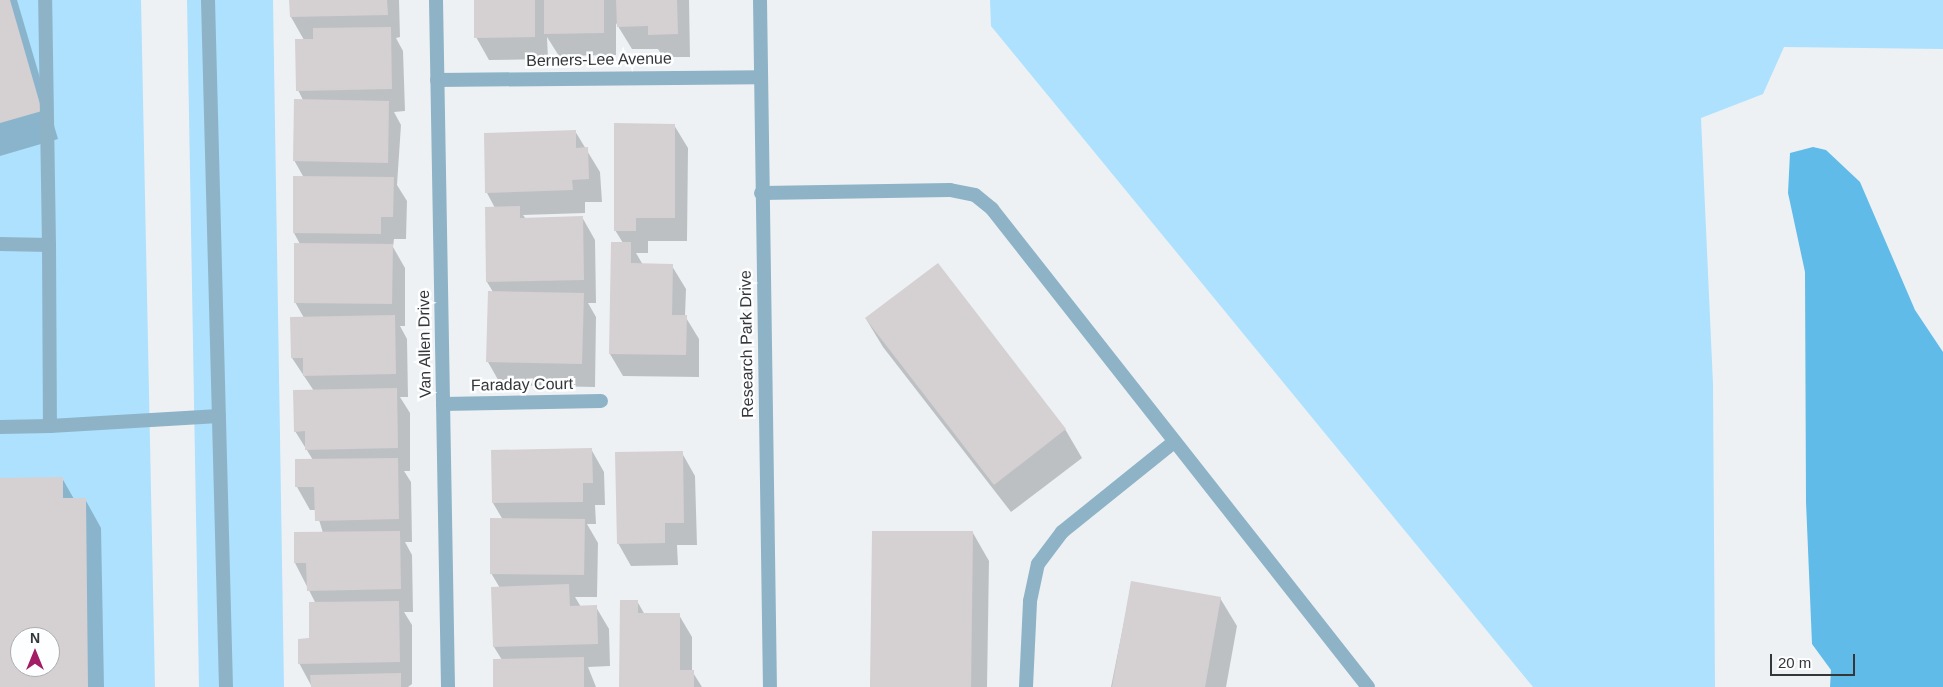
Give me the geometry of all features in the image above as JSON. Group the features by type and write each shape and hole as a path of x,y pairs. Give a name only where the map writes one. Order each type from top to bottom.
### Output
{"street":[{"path":"46,0 50,426"},
{"path":"208,0 226,687"},
{"name":"Van Allen Drive","path":"436,0 448,687"},
{"name":"Research Park Drive","path":"760,0 770,687"},
{"name":"Berners-Lee Avenue","path":"437,80 760,77"},
{"path":"762,193 950,190 975,195 992,209 1368,687"},
{"path":"0,244 49,244"},
{"name":"Faraday Court","path":"443,404 601,401"},
{"path":"0,427 50,426 219,416"},
{"path":"1026,687 1030,601 1038,564 1062,532 1174,442"}],"shaded area":[{"path":"0,0 141,0 155,687 0,687"},
{"path":"187,0 273,0 284,687 199,687"},
{"path":"990,0 1943,0 1943,49 1784,47 1763,94 1701,118 1713,384 1715,687 1533,687 991,26"},
{"path":"1813,147 1826,150 1860,182 1915,310 1943,352 1943,687 1830,687 1831,670 1812,644 1806,502 1805,272 1788,193 1790,153"}],"building":[{"path":"0,0 10,0 42,111 0,123"},
{"path":"289,0 387,0 388,15 290,17"},
{"path":"474,0 535,0 535,37 474,38"},
{"path":"544,0 604,0 604,33 544,34"},
{"path":"616,0 677,0 678,34 648,35 648,26 617,27"},
{"path":"391,27 392,89 296,91 295,39 313,39 313,28"},
{"path":"294,99 389,101 388,163 293,161"},
{"path":"614,123 675,124 675,218 636,218 636,231 614,231"},
{"path":"576,130 576,148 588,147 589,179 572,180 573,190 485,193 484,133"},
{"path":"293,176 394,177 393,217 381,217 381,234 293,233"},
{"path":"520,206 520,218 583,216 584,280 486,282 485,207"},
{"path":"611,242 631,242 631,263 673,264 672,315 687,315 686,355 609,354"},
{"path":"294,243 393,244 392,304 294,303"},
{"path":"938,263 1066,429 994,485 865,318"},
{"path":"488,291 584,293 582,364 486,362"},
{"path":"395,315 396,374 303,376 303,358 291,358 290,317"},
{"path":"397,388 398,448 305,450 305,431 294,432 293,390"},
{"path":"592,448 593,483 583,483 583,502 492,503 491,450"},
{"path":"683,451 684,523 665,523 665,543 617,544 615,452"},
{"path":"398,458 399,519 315,521 314,487 295,487 295,459"},
{"path":"63,477 63,498 86,498 88,687 0,687 0,478"},
{"path":"490,518 585,519 584,575 490,574"},
{"path":"400,531 401,589 307,591 306,563 294,563 294,532"},
{"path":"872,531 973,531 971,687 870,687"},
{"path":"1131,581 1221,597 1205,687 1112,687"},
{"path":"569,584 570,606 597,605 598,644 493,647 491,587"},
{"path":"620,600 638,600 638,613 680,613 680,670 694,670 694,687 619,687"},
{"path":"399,601 400,662 298,664 298,639 309,638 309,602"},
{"path":"584,657 584,687 493,687 493,659"},
{"path":"401,673 401,687 311,687 310,675"}]}
